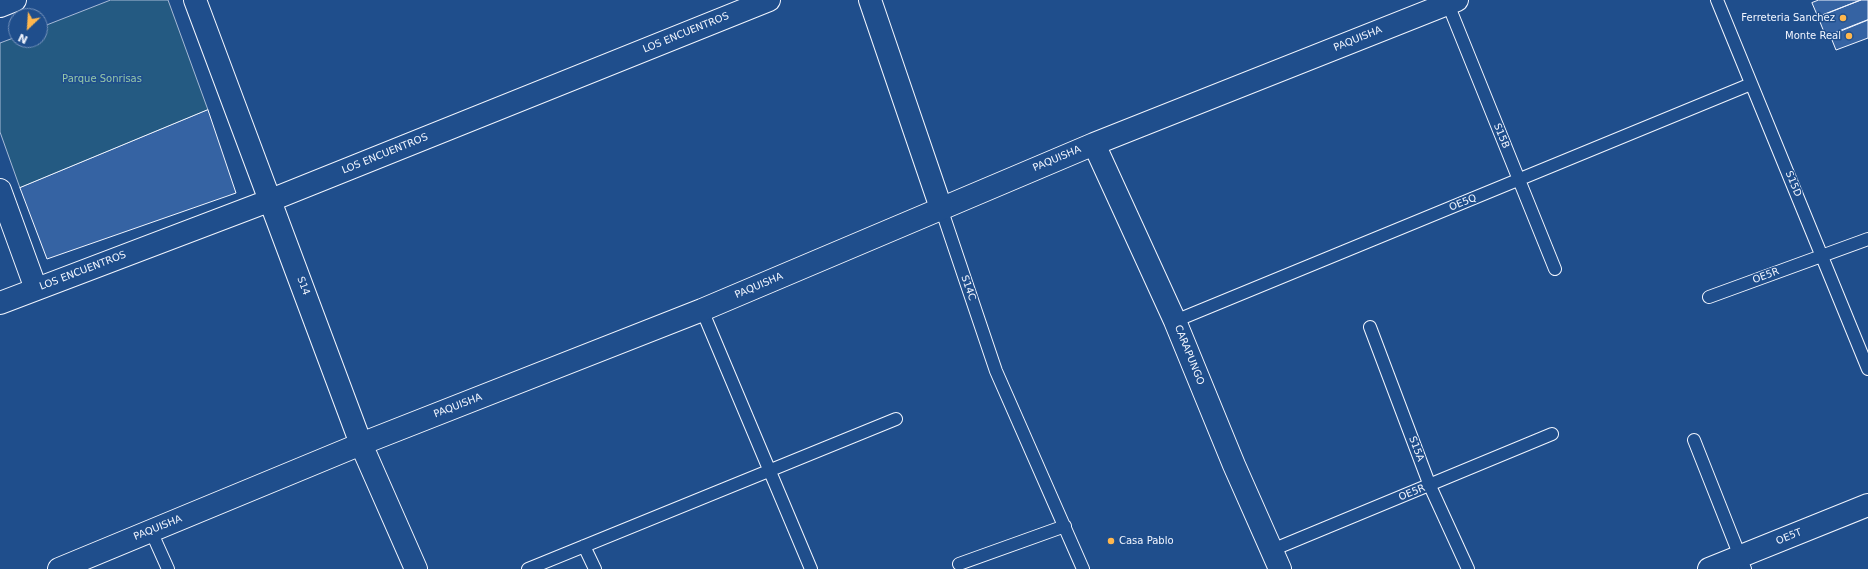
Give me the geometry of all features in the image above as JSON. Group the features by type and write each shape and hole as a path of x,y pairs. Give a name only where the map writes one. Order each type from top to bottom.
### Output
{"street":[{"path":"0,6 15,0"},
{"name":"S14","path":"195,0 361,444 416,569"},
{"name":"LOS ENCUENTROS","path":"0,303 271,200 769,0"},
{"name":"S14C","path":"870,0 941,208"},
{"name":"PAQUISHA","path":"59,569 361,444 702,310 1094,144 1452,2"},
{"name":"CARAPUNGO","path":"1094,144 1175,321 1234,465 1276,560"},
{"path":"0,190 36,289"},
{"name":"OE5T","path":"1709,569 1742,563 1868,505"}],"lane":[{"name":"S15D","path":"1717,0 1868,369"},
{"name":"S15B","path":"1452,2 1519,180 1555,269"},
{"name":"OE5Q","path":"1175,321 1752,84"},
{"name":"S14C","path":"941,208 996,371 1083,569"},
{"name":"OE5R","path":"1709,297 1868,239"},
{"path":"702,310 811,569"},
{"name":"S15A","path":"1370,327 1430,486 1468,569"},
{"path":"528,569 896,419"},
{"name":"OE5R","path":"1276,560 1430,486 1552,434"},
{"path":"1694,440 1742,563"},
{"path":"959,564 1065,526"},
{"path":"151,531 168,569"},
{"path":"584,546 595,569"}],"green space":[{"name":"Parque Sonrisas","path":"111,0 168,0 208,110 20,188 0,132 0,43 8,40 8,48 48,48 48,25"}],"building":[{"path":"1819,0 1861,0 1818,17 1812,3"},
{"name":"Ferreteria Sanchez","path":"1861,0 1868,0 1868,20 1826,37 1818,17"},
{"name":"Monte Real","path":"1868,20 1868,38 1836,50 1830,35"},
{"path":"208,110 236,193 47,259 20,188"}],"place":[{"name":"Ferreteria Sanchez","path":"1843,18"},
{"name":"Monte Real","path":"1849,36"},
{"name":"Casa Pablo","path":"1111,541"}]}
